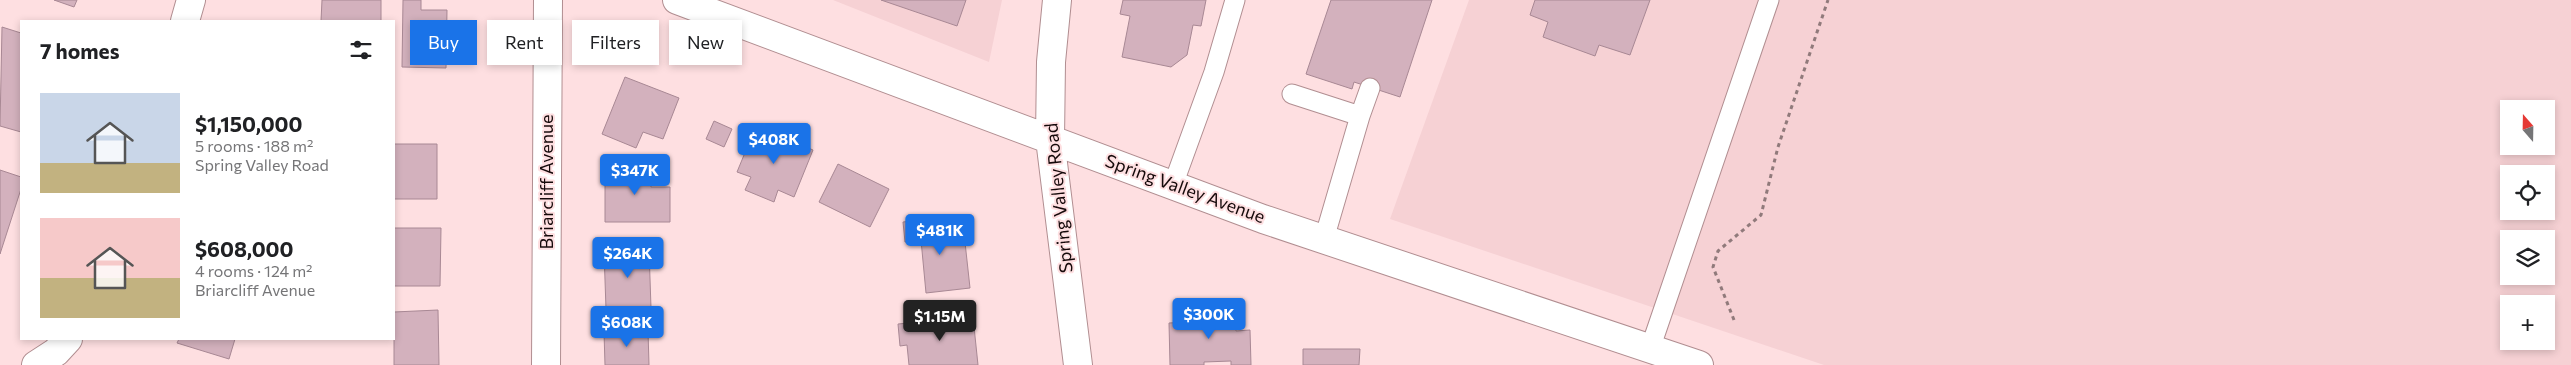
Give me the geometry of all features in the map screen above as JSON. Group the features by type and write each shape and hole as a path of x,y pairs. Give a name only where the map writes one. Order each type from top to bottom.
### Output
{"street":[{"path":"185,20 191,0"},
{"name":"Briarcliff Avenue","path":"546,365 548,0"},
{"name":"Spring Valley Avenue","path":"677,0 1173,185 1324,239 1699,365"},
{"name":"Spring Valley Road","path":"1057,0 1051,62 1050,139 1078,365"},
{"path":"36,365 56,352 67,340"}],"lane":[{"path":"1173,185 1214,72 1235,0"},
{"path":"1650,349 1769,0"},
{"path":"1324,239 1370,88"},
{"path":"1292,94 1360,116"}],"path":[{"path":"1734,320 1713,266 1718,251 1761,215 1778,147 1828,0"}],"shaded area":[{"path":"833,0 1002,0 989,62"},
{"path":"1469,0 2571,0 2571,365 1824,365 1390,219"}],"building":[{"path":"54,0 77,0 74,7"},
{"path":"322,0 381,0 381,20 321,20"},
{"path":"403,0 421,0 421,10 447,10 447,20 410,20 410,65 446,65 446,68 402,67"},
{"path":"881,0 966,0 957,26"},
{"path":"1123,0 1206,0 1201,26 1193,25 1187,55 1171,67 1122,57 1130,16 1120,14"},
{"path":"1331,0 1432,0 1400,97 1354,82 1352,89 1306,74"},
{"path":"1535,0 1650,0 1630,55 1599,45 1595,56 1543,37 1548,22 1530,15"},
{"path":"2,27 20,33 20,132 0,126"},
{"path":"625,77 679,98 663,139 643,132 636,148 602,134"},
{"path":"714,121 732,129 724,147 706,139"},
{"path":"756,126 813,150 794,197 778,190 774,202 745,190 751,177 737,172"},
{"path":"395,144 437,144 437,199 395,199"},
{"path":"838,164 889,189 870,227 819,202"},
{"path":"605,166 651,166 651,187 670,187 670,222 605,222"},
{"path":"0,170 20,177 20,192 0,254"},
{"path":"939,218 941,236 964,233 970,288 926,293 921,240 905,242 903,222"},
{"path":"395,228 441,228 440,286 395,286"},
{"path":"649,249 651,308 606,309 604,251"},
{"path":"1235,309 1236,331 1250,330 1251,365 1231,365 1231,361 1204,362 1204,365 1170,365 1169,323 1190,322 1190,310"},
{"path":"438,310 439,365 394,365 395,312"},
{"path":"973,317 978,365 909,365 907,345 900,346 898,324"},
{"path":"648,331 649,365 605,365 604,332"},
{"path":"178,340 235,340 229,359 177,343"},
{"path":"1303,349 1360,349 1359,365 1303,365"}]}
